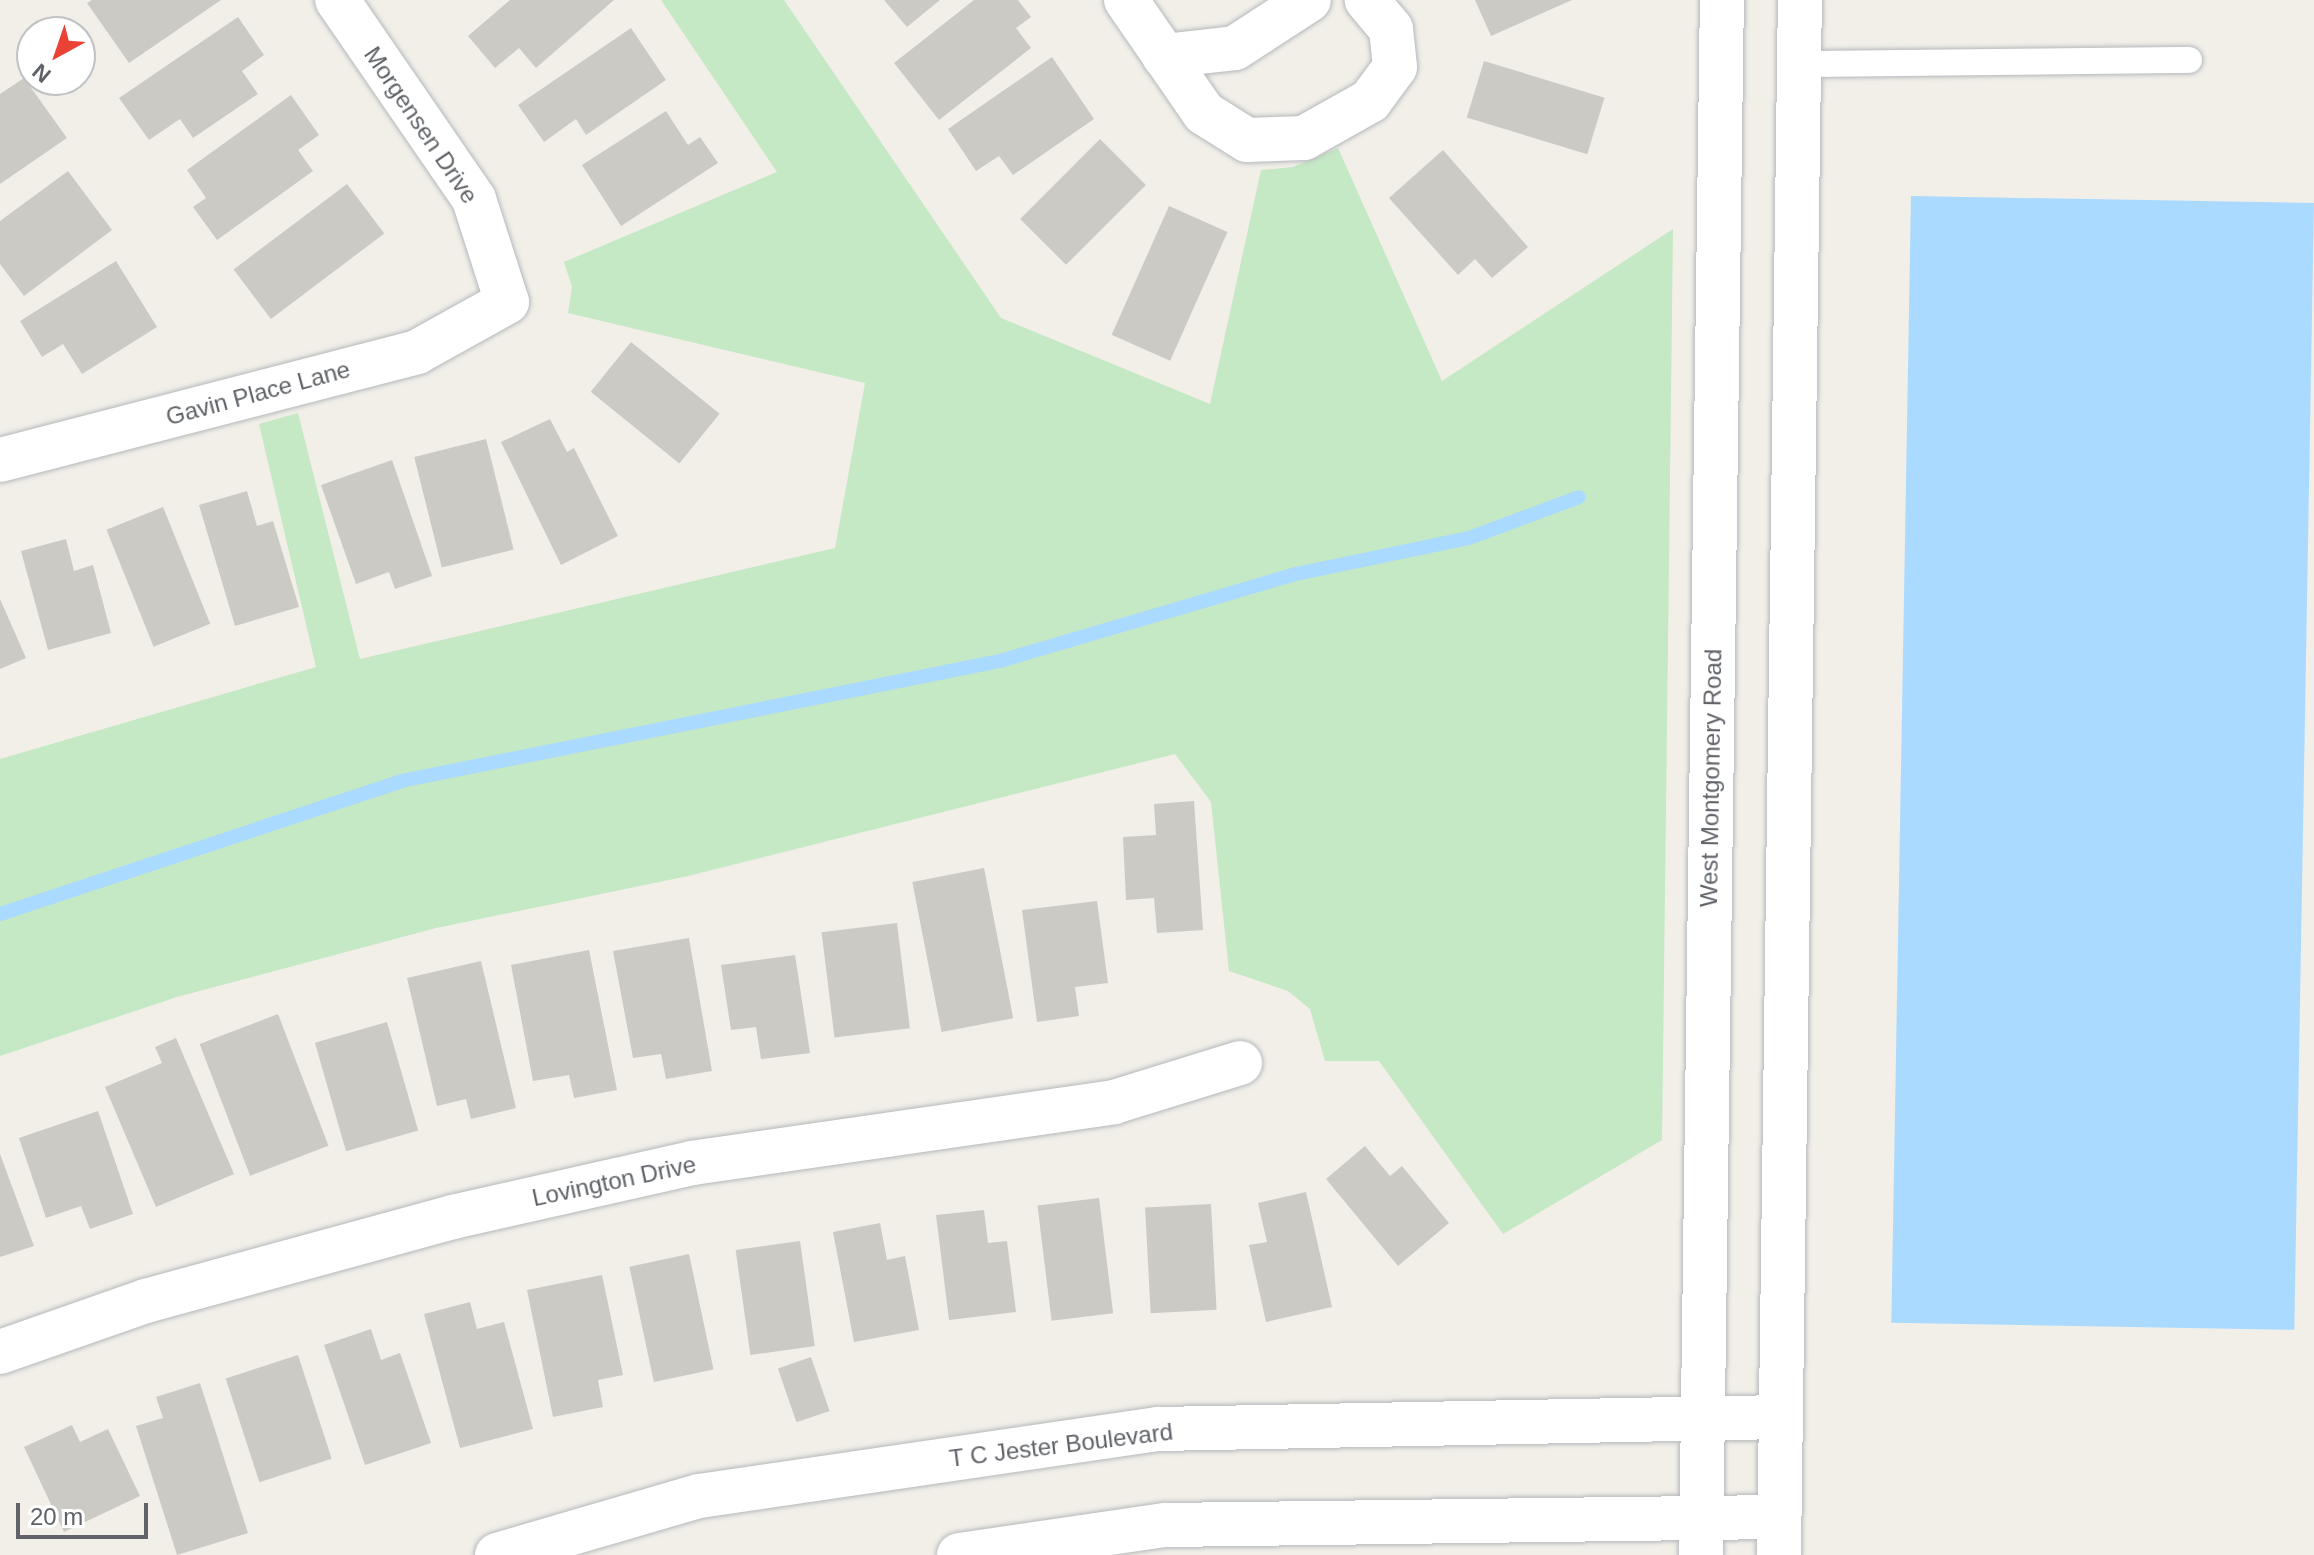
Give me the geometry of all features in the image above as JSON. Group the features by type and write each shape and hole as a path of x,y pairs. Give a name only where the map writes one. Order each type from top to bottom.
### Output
{"street":[{"name":"Morgensen Drive","path":"337,0 474,199 507,302"},
{"path":"1126,0 1204,113 1247,140 1304,138 1370,101 1395,67 1391,29 1367,0"},
{"path":"1164,56 1235,48 1309,0"},
{"name":"West Montgomery Road","path":"1701,1538 1722,0"},
{"path":"959,1555 1165,1525 1701,1538 1779,1536 1800,0"},
{"name":"Gavin Place Lane","path":"0,460 417,352 507,302"},
{"name":"Lovington Drive","path":"0,1352 146,1301 453,1217 692,1163 1114,1102 1240,1063"},
{"name":"T C Jester Boulevard","path":"497,1555 699,1496 1158,1429 1703,1422 1781,1417"}],"lane":[{"path":"1800,64 2189,60"}],"green space":[{"path":"661,0 784,0 1001,318 1210,404 1261,170 1293,167 1338,148 1442,381 1673,229 1662,1140 1503,1234 1379,1061 1325,1061 1310,1009 1288,991 1229,971 1211,802 1175,754 688,876 436,928 177,997 0,1056 0,759 316,667 259,424 298,413 360,659 835,548 865,383 568,313 572,287 564,262 777,172"}],"water":[{"path":"1911,196 2314,203 2294,1330 1891,1323"}],"building":[{"path":"92,0 221,0 129,63 87,3"},
{"path":"510,0 614,0 536,68 519,48 495,68 468,36"},
{"path":"884,0 940,0 907,27"},
{"path":"974,0 1018,0 1031,17 1016,28 1031,48 939,120 894,63"},
{"path":"1475,0 1572,0 1491,36"},
{"path":"238,17 264,55 242,71 258,94 193,138 180,119 149,140 119,98"},
{"path":"631,28 666,80 586,135 576,119 544,142 518,105"},
{"path":"1052,57 1094,119 1013,175 999,156 976,171 948,129"},
{"path":"1484,61 1604,98 1587,154 1467,117"},
{"path":"16,83 16,96 37,96 67,138 0,184 0,94"},
{"path":"291,95 319,135 298,150 313,171 217,240 193,207 206,198 187,170"},
{"path":"666,111 688,145 700,137 718,163 621,226 582,165"},
{"path":"1100,139 1146,185 1066,265 1020,219"},
{"path":"1443,150 1528,247 1492,278 1475,259 1458,275 1389,198"},
{"path":"68,171 112,230 24,296 0,264 0,221"},
{"path":"347,184 384,234 271,319 234,269"},
{"path":"1169,206 1227,232 1170,361 1112,335"},
{"path":"116,261 157,327 82,374 63,344 42,357 20,321"},
{"path":"631,342 720,414 679,463 591,392"},
{"path":"550,419 567,452 574,448 618,536 561,565 501,442"},
{"path":"486,439 514,550 442,568 414,457"},
{"path":"392,460 432,576 395,589 389,572 356,584 321,485"},
{"path":"247,491 257,526 273,521 299,607 235,626 199,505"},
{"path":"163,507 210,624 154,647 106,530"},
{"path":"66,539 74,571 93,565 111,633 48,650 21,551"},
{"path":"0,599 26,658 0,669"},
{"path":"1194,801 1203,930 1157,933 1154,898 1126,900 1123,837 1156,835 1154,804"},
{"path":"984,868 1013,1018 942,1032 912,882"},
{"path":"1097,901 1108,983 1075,987 1079,1016 1037,1022 1022,910"},
{"path":"897,923 910,1028 834,1037 822,932"},
{"path":"689,938 712,1071 666,1079 661,1054 633,1058 613,951"},
{"path":"589,950 617,1090 574,1098 569,1075 533,1081 511,965"},
{"path":"795,955 810,1053 761,1059 756,1027 731,1030 721,965"},
{"path":"481,961 516,1108 471,1119 466,1099 437,1106 407,978"},
{"path":"278,1014 329,1146 250,1176 200,1044"},
{"path":"387,1022 418,1131 346,1151 315,1043"},
{"path":"176,1038 234,1174 156,1207 105,1087 162,1063 155,1047"},
{"path":"98,1111 133,1214 90,1229 81,1206 46,1218 19,1138"},
{"path":"1365,1146 1390,1176 1402,1166 1449,1223 1398,1266 1326,1179"},
{"path":"0,1154 34,1246 0,1257"},
{"path":"1306,1192 1332,1307 1266,1322 1249,1245 1267,1242 1258,1203"},
{"path":"1099,1198 1113,1313 1052,1321 1037,1206"},
{"path":"1211,1204 1217,1310 1151,1313 1145,1207"},
{"path":"984,1210 988,1243 1007,1241 1016,1312 949,1320 936,1215"},
{"path":"880,1223 887,1260 905,1256 919,1330 854,1342 833,1232"},
{"path":"800,1241 815,1346 750,1355 736,1250"},
{"path":"689,1254 714,1369 654,1382 629,1267"},
{"path":"602,1275 623,1375 598,1380 603,1407 553,1417 527,1290"},
{"path":"470,1302 477,1329 504,1322 533,1429 460,1448 424,1314"},
{"path":"371,1329 381,1360 400,1353 431,1443 365,1465 324,1345"},
{"path":"298,1355 332,1459 259,1482 226,1378"},
{"path":"811,1357 830,1411 796,1422 778,1368"},
{"path":"200,1383 248,1533 177,1555 136,1426 163,1418 156,1397"},
{"path":"72,1425 80,1442 108,1429 140,1496 64,1532 24,1447"}],"waterway":[{"path":"0,914 401,781 1000,661 1296,574 1469,538 1579,497"}]}
